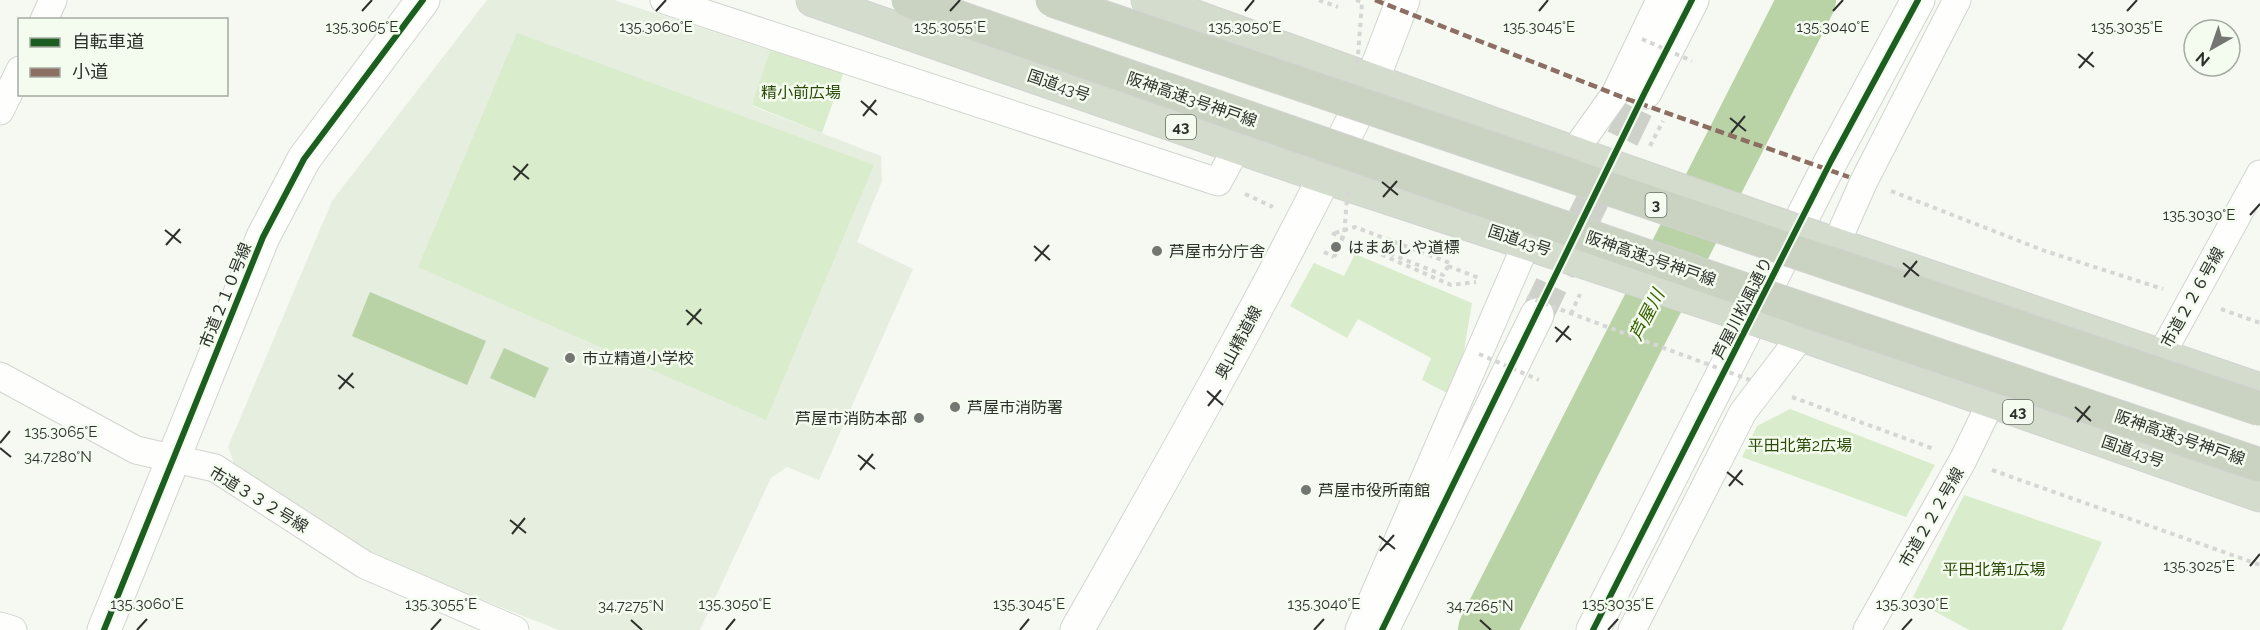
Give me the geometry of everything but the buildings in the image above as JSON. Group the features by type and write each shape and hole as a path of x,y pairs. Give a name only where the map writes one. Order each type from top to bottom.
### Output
{"highway":[{"name":"国道43号","path":"813,0 1325,177 1790,331 2260,495"},
{"name":"阪神高速3号神戸線","path":"908,0 1637,253 2260,465"},
{"name":"3","path":"1052,0 2260,409"},
{"path":"1148,0 1827,242 2260,390"}],"street":[{"path":"45,18 53,0"},
{"name":"市道２１０号線","path":"104,630 263,237 304,159 423,0"},
{"path":"664,0 1218,182 1237,147"},
{"name":"奥山精道線","path":"1077,630 1203,411 1325,177 1372,81 1403,0"},
{"path":"1585,157 1660,0"},
{"path":"1645,92 1692,0"},
{"name":"芦屋川松風通り","path":"1593,630 1831,161 1918,0"},
{"path":"1827,242 1864,181 1957,0"},
{"path":"0,111 18,74"},
{"name":"市道２２６号線","path":"2160,357 2260,174"},
{"path":"1382,630 1524,300 1539,246"},
{"path":"1359,630 1479,354 1524,300"},
{"path":"1632,630 1757,383 1790,331"},
{"name":"市道３３２号線","path":"0,376 136,450 215,468 365,565 515,630"},
{"name":"市道２２２号線","path":"1867,630 1963,460 1991,402"},
{"path":"0,626 13,630"}],"path":[{"path":"1318,0 1338,7"},
{"path":"1642,39 1692,61"},
{"path":"1864,181 2045,251 2260,323"},
{"path":"1218,182 1335,234 1451,285 1486,281 1355,227 1335,234"},
{"path":"1334,257 1344,236 1443,275 1449,264"},
{"path":"1524,300 1757,383 1963,460 2260,565"},
{"path":"1479,354 1539,380"}],"shaded area":[{"name":"市立精道小学校","path":"487,0 614,0 770,50 752,106 881,156 882,181 857,242 913,269 819,480 787,467 771,478 700,630 559,630 371,556 235,466 228,447 332,201"},
{"path":"370,292 486,341 467,385 352,336"},
{"path":"504,348 549,368 535,398 490,378"}],"green space":[{"path":"517,33 874,165 766,420 418,267"},
{"name":"精小前広場","path":"770,50 843,74 822,133 752,105"},
{"path":"1355,254 1472,303 1460,374 1451,395 1422,380 1431,358 1358,319 1347,338 1290,306 1314,263 1344,276"},
{"name":"平田北第2広場","path":"1790,409 1935,465 1906,517 1742,457 1757,426"},
{"name":"平田北第1広場","path":"1964,495 2102,542 2062,630 1969,630 1912,599"}],"waterway":[{"name":"芦屋川","path":"1487,630 1807,0"}],"tunnel":[{"path":"1537,315 1645,92"}],"marked path":[{"path":"1375,0 1627,99 1849,177"}],"cycle path":[{"path":"104,630 263,237 304,159 423,0"},
{"path":"1382,630 1692,0"},
{"path":"1593,630 1831,161 1918,0"}],"place":[{"name":"はまあしや道標","path":"1336,247"},
{"name":"芦屋市分庁舎","path":"1157,251"},
{"name":"市立精道小学校","path":"570,358"},
{"name":"芦屋市消防署","path":"955,407"},
{"name":"芦屋市消防本部","path":"919,418"},
{"name":"芦屋市役所南館","path":"1306,490"}]}
